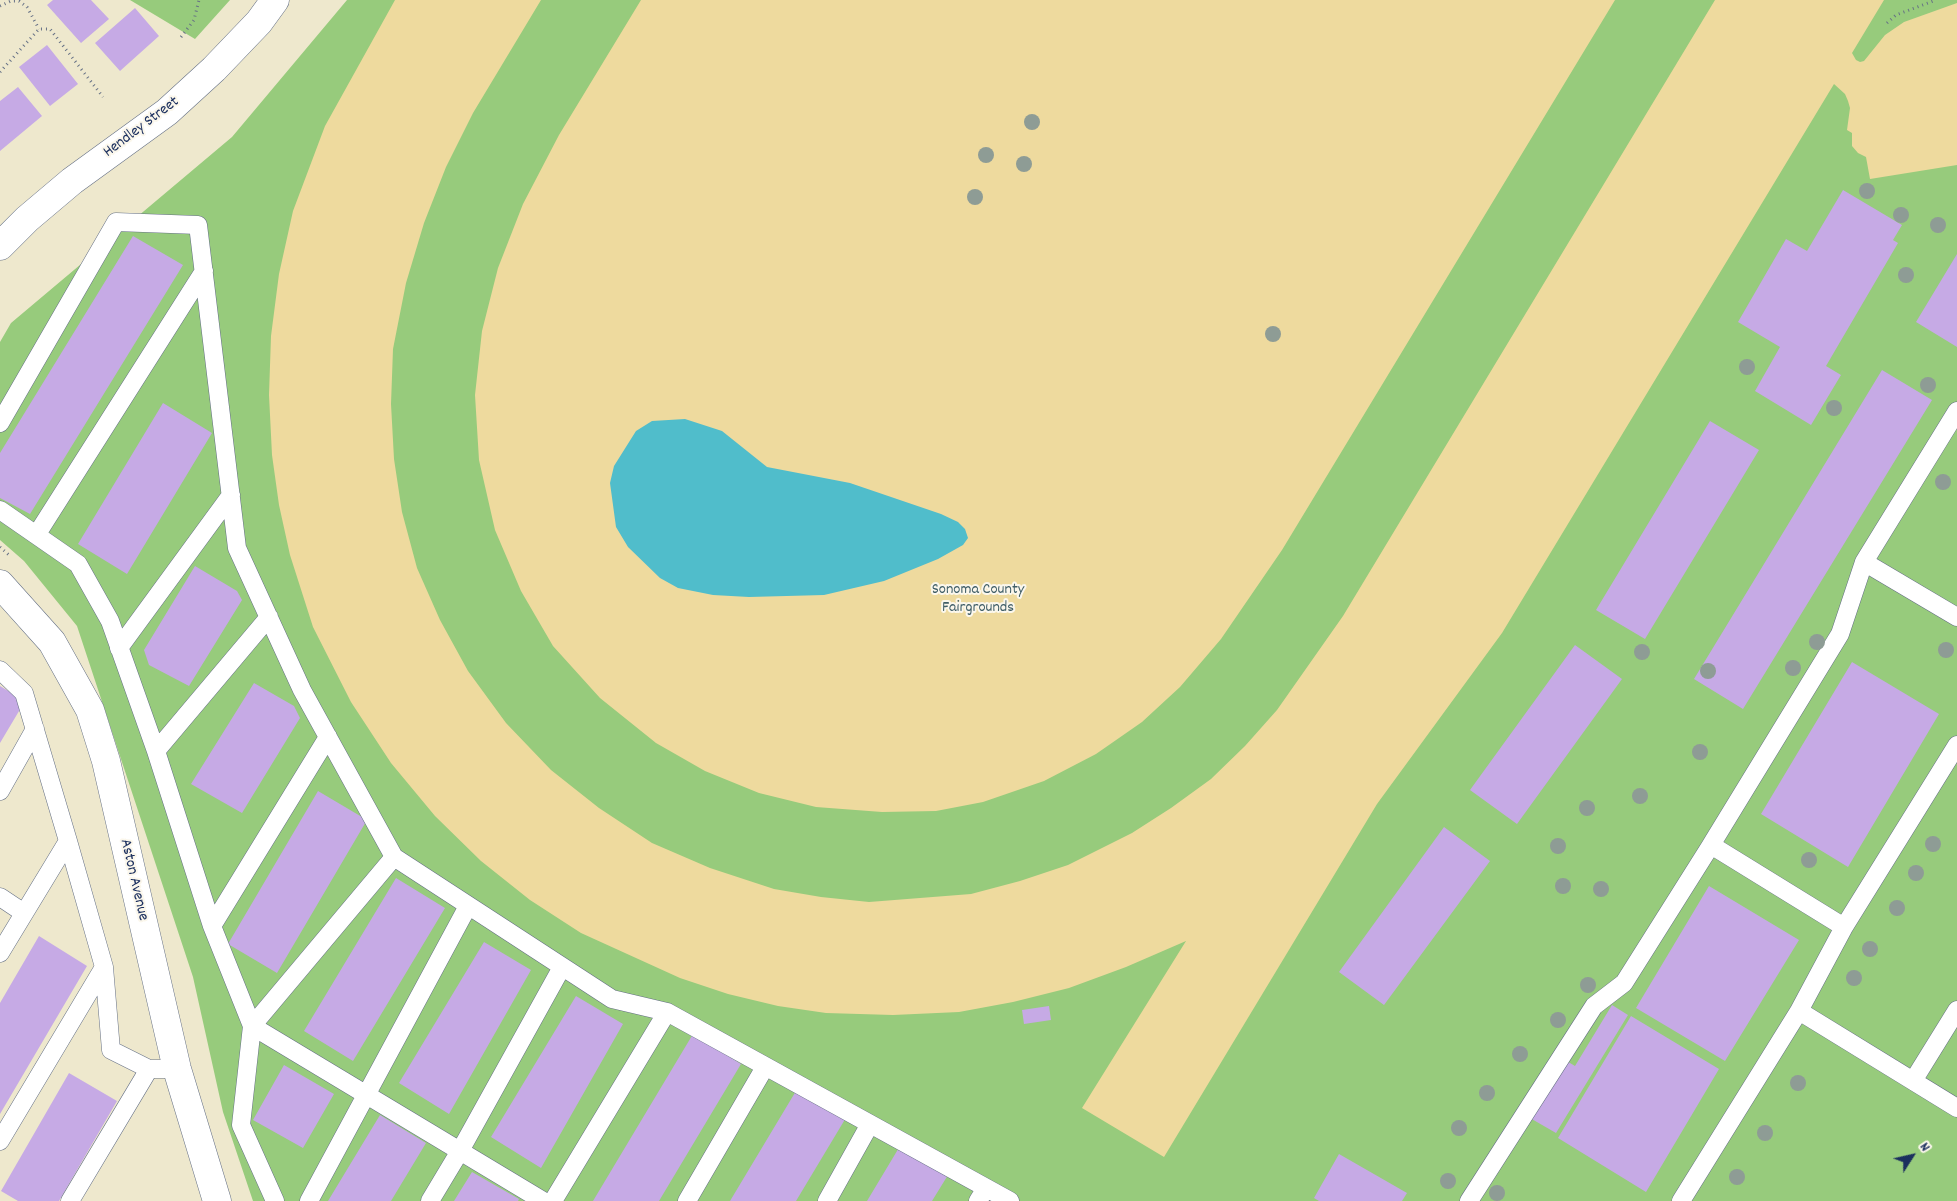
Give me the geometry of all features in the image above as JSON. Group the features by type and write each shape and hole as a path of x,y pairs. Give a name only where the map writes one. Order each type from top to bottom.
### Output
{"street":[{"name":"Hendley Street","path":"0,246 27,219 72,181 166,112 220,62 258,22 274,0"},
{"name":"Aston Avenue","path":"0,584 52,642 90,710 106,762 177,1068 217,1201"}],"lane":[{"path":"0,423 116,222 198,225 238,548 302,690 394,857 612,999 667,1012 870,1124 982,1194 1010,1201"},
{"path":"37,534 204,271"},
{"path":"1469,1201 1594,1006 1624,983 1711,845 1840,634 1864,562 1957,411"},
{"path":"119,648 231,495"},
{"path":"0,510 78,564 110,621 156,751 212,926 252,1026 242,1125 275,1201"},
{"path":"1864,562 1957,617"},
{"path":"156,751 269,617"},
{"path":"0,670 24,694 35,729 104,967 111,1050 149,1069 177,1068"},
{"path":"0,791 35,729"},
{"path":"212,926 328,738"},
{"path":"1681,1201 1799,1011 1844,927 1957,745"},
{"path":"0,953 68,842"},
{"path":"1711,845 1844,927"},
{"path":"252,1026 394,857"},
{"path":"0,897 24,913"},
{"path":"309,1201 468,906"},
{"path":"0,1142 104,967"},
{"path":"430,1201 460,1151 562,967"},
{"path":"1913,1081 1957,1010"},
{"path":"1799,1011 1957,1108"},
{"path":"553,1201 667,1012"},
{"path":"252,1026 543,1201"},
{"path":"688,1201 765,1066"},
{"path":"70,1201 149,1069"},
{"path":"827,1201 870,1124"}],"path":[{"path":"180,37 194,20 199,0"},
{"path":"1887,23 1903,12 1936,0"},
{"path":"0,6 11,1 19,1 27,7 39,28 50,30 104,96"},
{"path":"0,72 39,28"}],"green space":[{"path":"130,0 230,0 195,39"},
{"name":"Sonoma County Fairgrounds","path":"347,0 1957,0 1957,1201 253,1201 223,1112 193,977 77,626 24,561 0,540 0,342 11,323 232,137"}],"sand":[{"path":"395,0 541,0 473,113 446,167 424,223 406,283 393,349 391,404 394,459 402,512 417,568 440,620 468,671 506,723 551,770 599,808 652,843 710,868 774,889 821,897 869,902 971,894 1020,881 1068,865 1132,833 1171,808 1211,779 1245,746 1277,710 1343,616 1715,0 1884,0 1852,53 1856,60 1860,62 1864,61 1885,35 1904,22 1957,3 1957,165 1870,179 1866,157 1858,153 1852,146 1852,133 1847,130 1850,108 1848,101 1845,94 1834,84 1502,633 1377,804 1164,1157 1082,1108 1186,941 1126,967 1069,988 1013,1002 959,1012 893,1015 826,1013 778,1006 728,994 680,978 581,933 530,900 481,861 435,816 391,763 351,702 313,627 290,555 279,505 272,455 269,395 271,336 279,274 293,211 325,126"},
{"path":"641,0 1615,0 1282,550 1221,639 1180,687 1142,722 1096,754 1044,781 983,802 936,811 882,812 816,807 759,793 705,771 656,743 600,698 553,646 521,591 495,530 479,460 475,395 482,331 498,268 523,204 559,135"}],"water":[{"path":"685,419 722,431 767,467 850,483 941,514 958,522 965,529 968,538 963,545 938,559 884,581 824,595 749,597 713,595 678,588 660,578 628,547 616,527 610,483 614,466 636,431 652,421"}],"building":[{"path":"53,0 91,0 109,19 81,43 47,5"},
{"path":"135,8 159,36 120,71 95,43"},
{"path":"47,45 78,84 50,106 19,67"},
{"path":"18,87 42,116 0,151 0,101"},
{"path":"1843,190 1902,225 1893,240 1898,243 1826,366 1841,375 1811,425 1755,391 1780,347 1738,322 1786,239 1807,251"},
{"path":"133,236 183,265 30,514 0,498 0,453"},
{"path":"1957,254 1957,347 1916,322"},
{"path":"1882,370 1932,400 1743,709 1694,679"},
{"path":"163,403 212,433 127,574 78,544"},
{"path":"1710,421 1759,450 1645,639 1596,610"},
{"path":"195,566 237,591 242,600 189,686 149,665 144,650"},
{"path":"1575,645 1622,679 1517,824 1470,790"},
{"path":"1852,662 1939,714 1848,867 1761,814"},
{"path":"254,683 294,706 300,718 242,813 191,784"},
{"path":"0,686 25,701 0,743"},
{"path":"318,791 367,820 277,973 228,944"},
{"path":"1444,827 1490,861 1384,1005 1339,972"},
{"path":"396,878 445,908 353,1061 304,1031"},
{"path":"1709,886 1799,940 1725,1061 1636,1008"},
{"path":"39,936 87,966 0,1114 0,1003"},
{"path":"484,942 531,970 449,1114 399,1083"},
{"path":"576,996 623,1024 541,1168 491,1137"},
{"path":"1612,1005 1628,1015 1556,1133 1530,1118 1565,1060 1575,1066"},
{"path":"1049,1006 1051,1020 1024,1024 1022,1010"},
{"path":"1631,1016 1719,1069 1646,1192 1558,1138"},
{"path":"693,1034 741,1064 659,1201 593,1201"},
{"path":"284,1065 334,1094 303,1148 253,1120"},
{"path":"69,1073 117,1101 59,1201 18,1201 1,1191"},
{"path":"799,1086 847,1116 796,1201 730,1201"},
{"path":"380,1115 426,1143 391,1201 328,1201"},
{"path":"900,1146 948,1175 932,1201 867,1201"},
{"path":"1339,1154 1407,1193 1402,1201 1319,1201 1314,1198"},
{"path":"472,1172 519,1199 518,1201 454,1201"}]}
